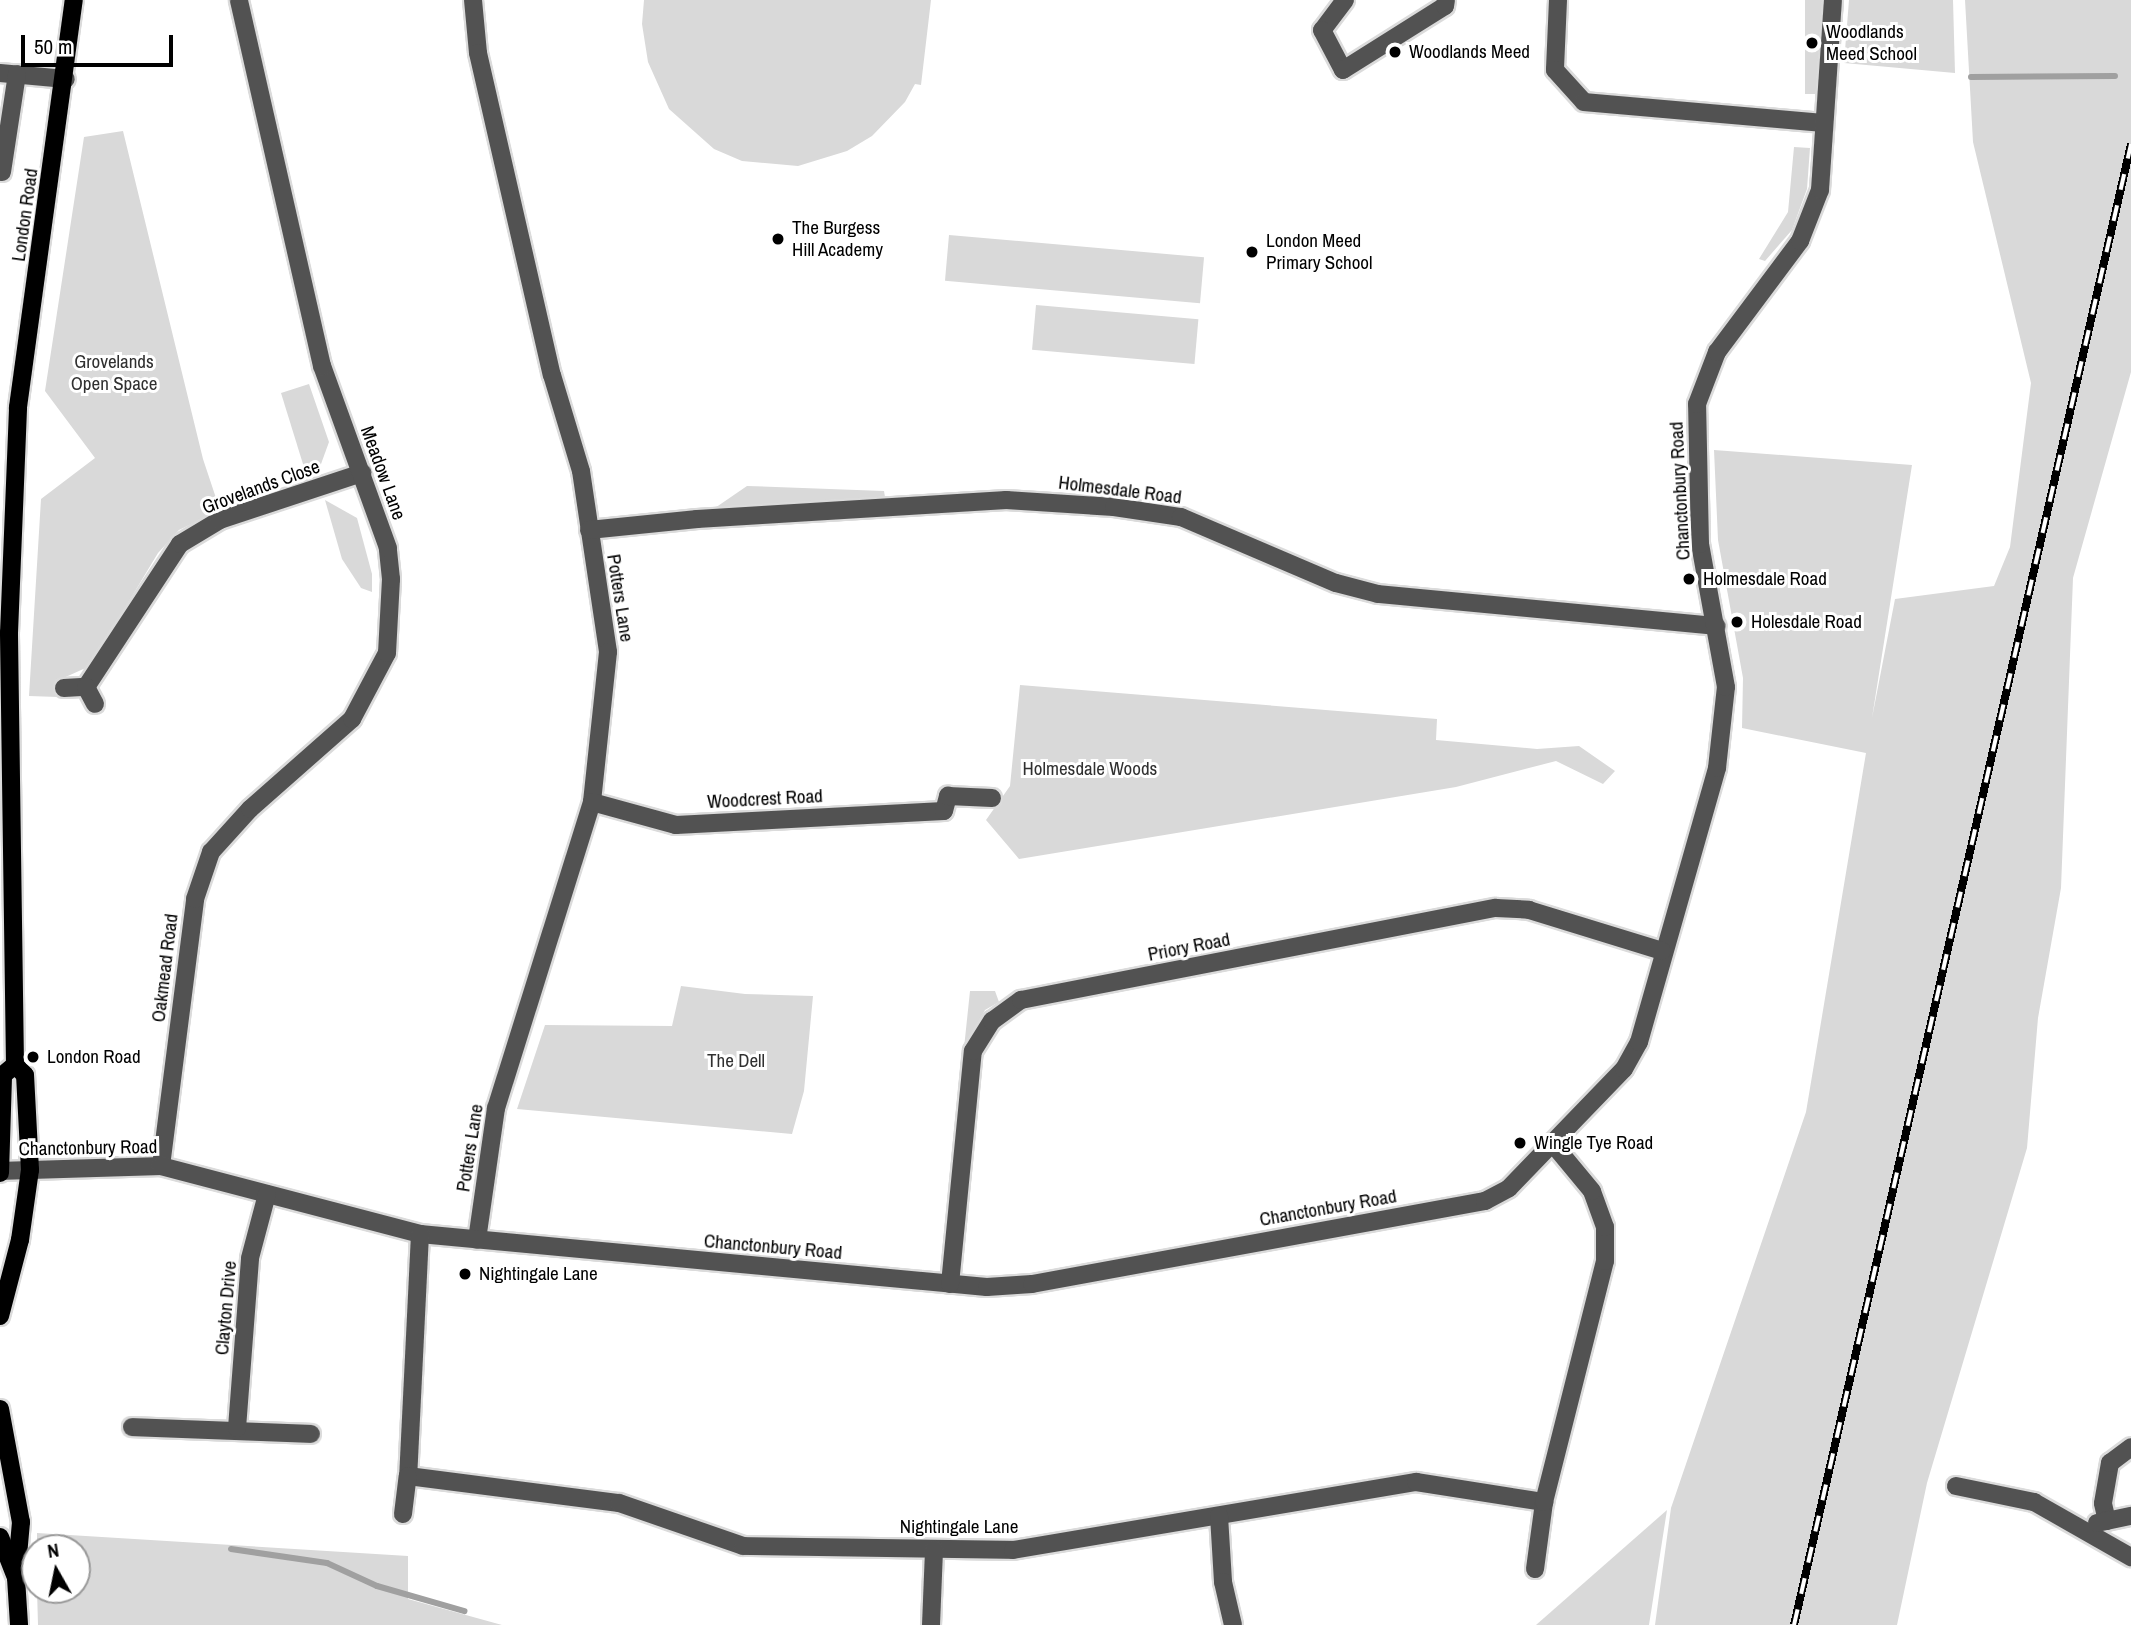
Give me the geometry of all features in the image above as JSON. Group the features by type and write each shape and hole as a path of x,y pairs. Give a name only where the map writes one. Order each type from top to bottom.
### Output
{"main road":[{"name":"London Road","path":"0,1316 20,1240 30,1170 25,1075 15,1065 9,633 18,407 66,79 74,0"},
{"name":"London Road","path":"0,1172 3,1075 15,1065"},
{"path":"0,1409 21,1522 16,1578 19,1625"},
{"path":"0,1537 16,1578"}],"street":[{"name":"Meadow Lane","path":"195,899 211,852 250,809 352,719 387,653 391,579 388,548 322,366 239,0"},
{"name":"Potters Lane","path":"473,0 478,53 551,374 581,471 608,652 592,802 496,1108 477,1240"},
{"path":"1345,0 1322,30 1343,70 1445,6 1446,0"},
{"path":"1558,0 1555,70 1571,93 1591,102 1823,123"},
{"name":"Chanctonbury Road","path":"0,1172 161,1166 420,1234 950,1284 1032,1284 1485,1201 1509,1188 1624,1069 1639,1042 1662,951 1720,751 1726,687 1700,544 1697,404 1717,352 1800,242 1820,190 1833,0"},
{"path":"2,172 8,74 66,79"},
{"name":"Grovelands Close","path":"86,687 180,544 220,520 362,473"},
{"name":"Holmesdale Road","path":"589,530 697,519 1006,500 1114,507 1181,517 1336,583 1378,594 1716,626"},
{"path":"64,688 86,687 95,704"},
{"name":"Woodcrest Road","path":"592,802 676,825 944,811 948,796 992,797"},
{"name":"Oakmead Road","path":"161,1166 195,899"},
{"name":"Priory Road","path":"950,1284 973,1051 992,1021 1021,1000 1496,908 1529,910 1662,951"},
{"path":"1535,1569 1544,1502 1605,1261 1605,1227 1592,1191 1553,1144"},
{"name":"Clayton Drive","path":"237,1428 250,1258 267,1194"},
{"path":"403,1514 408,1476 420,1234"},
{"path":"132,1427 237,1428 311,1434"},
{"path":"2123,1520 2103,1503 2110,1464 2131,1447"},
{"name":"Nightingale Lane","path":"408,1476 619,1503 743,1546 1013,1550 1416,1482 1544,1502"},
{"path":"1956,1486 2034,1502 2131,1557"},
{"path":"1220,1516 1223,1582 1233,1625"},
{"path":"2081,1527 2123,1520"},
{"path":"931,1625 934,1549"}],"green space":[{"path":"644,0 931,0 921,85 915,84 905,102 872,136 847,151 798,166 742,161 714,149 669,109 648,62 642,24"},
{"path":"1805,0 1823,0 1823,94 1805,94"},
{"path":"1849,0 1953,0 1955,73 1844,63"},
{"path":"1965,0 2131,0 2131,372 2073,578 2061,888 2038,1018 2027,1148 1927,1483 1897,1625 1655,1625 1671,1508 1806,1112 1866,753 1742,728 1743,678 1718,540 1714,450 1912,465 1872,718 1895,599 1994,586 2010,547 2031,383 1973,142"},
{"name":"Grovelands Open Space","path":"123,131 203,459 220,510 179,530 158,553 90,666 59,680 58,697 29,696 41,499 95,458 45,391 84,137"},
{"path":"1794,147 1810,148 1807,189 1792,230 1765,261 1759,259 1788,212"},
{"path":"949,235 1204,257 1200,303 945,281"},
{"path":"1036,305 1198,319 1194,364 1032,350"},
{"path":"309,384 329,442 317,475 307,477 281,393"},
{"path":"747,486 884,491 885,497 712,510"},
{"path":"325,500 357,518 372,574 372,592 361,588 342,559"},
{"name":"Holmesdale Woods","path":"1020,685 1437,719 1436,740 1537,749 1579,746 1615,771 1603,784 1556,761 1456,787 1019,859 986,820 1010,786"},
{"name":"The Dell","path":"681,986 745,994 813,996 804,1091 792,1134 517,1109 545,1025 672,1026"},
{"path":"970,991 995,991 999,1002 985,1010 964,1048"},
{"path":"1667,1510 1649,1625 1536,1625"},
{"path":"91,1536 408,1556 408,1599 502,1625 38,1625 37,1604 91,1604"}],"waterway":[{"path":"1971,77 2115,76"},
{"path":"231,1549 327,1563 377,1586 464,1611"}],"railway":[{"path":"1794,1625 2131,144"}],"place":[{"name":"Woodlands Meed School","path":"1812,43"},
{"name":"Woodlands Meed","path":"1395,52"},
{"name":"The Burgess Hill Academy","path":"778,239"},
{"name":"London Meed Primary School","path":"1252,252"},
{"name":"Holmesdale Road","path":"1689,579"},
{"name":"Holesdale Road","path":"1737,622"},
{"name":"London Road","path":"33,1057"},
{"name":"Wingle Tye Road","path":"1520,1143"},
{"name":"Nightingale Lane","path":"465,1274"}]}
